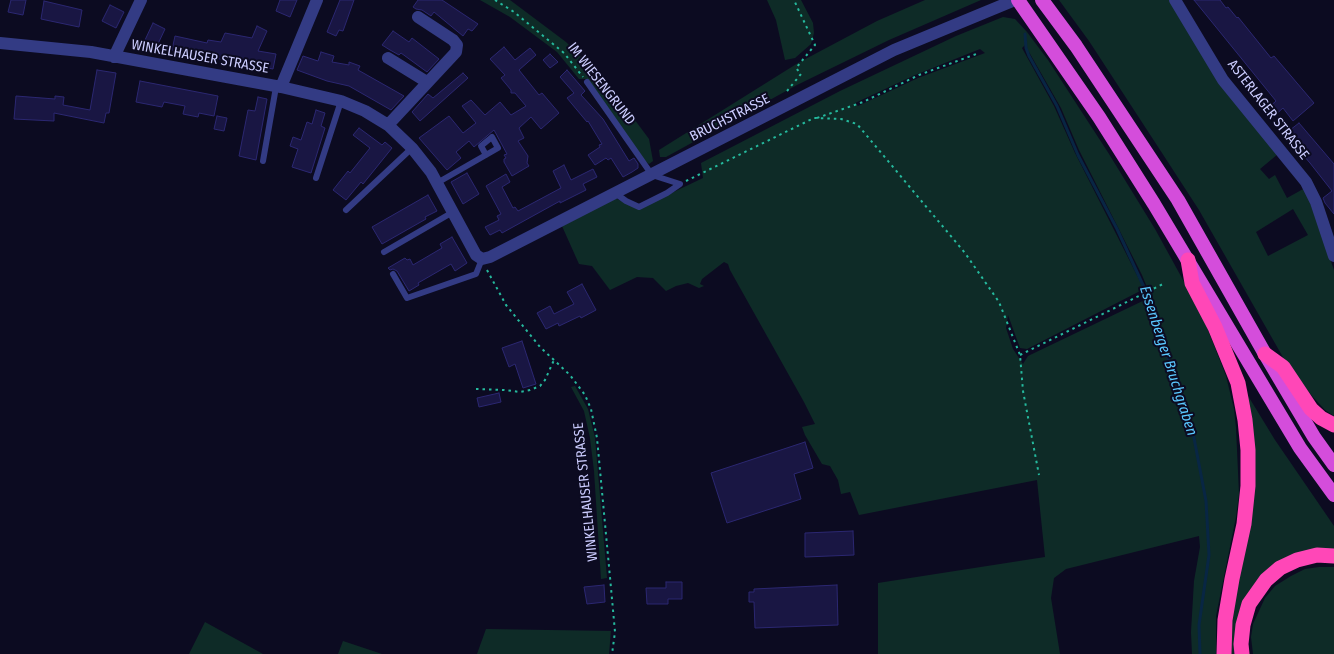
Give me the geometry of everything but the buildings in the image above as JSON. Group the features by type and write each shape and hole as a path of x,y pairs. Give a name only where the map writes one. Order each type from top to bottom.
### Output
{"highway":[{"path":"1042,0 1076,46 1178,200 1265,354 1314,437 1334,465"},
{"path":"1007,4 1099,117 1188,260 1300,448 1334,495"},
{"path":"1188,260 1192,283 1216,327 1238,383 1248,450 1248,486 1244,524 1225,620 1224,654"},
{"path":"1265,354 1283,367 1311,409 1321,418 1334,425"},
{"path":"1242,654 1243,625 1249,604 1266,580 1280,568 1298,560 1317,555 1334,556"}],"street":[{"path":"114,57 141,0"},
{"path":"279,87 317,0"},
{"name":"ASTERLAGER STRASSE","path":"1175,0 1223,80 1306,182 1316,202 1334,256"},
{"name":"BRUCHSTRASSE","path":"482,259 490,257 652,175 894,50 1007,4"},
{"path":"388,126 456,52 457,45 453,40 418,18"},
{"name":"WINKELHAUSER STRASSE","path":"0,43 91,52 279,87 341,101 365,111 388,126 412,148 431,172 476,255 482,259"},
{"path":"388,58 427,82"}],"lane":[{"name":"IM WIESENGRUND","path":"587,82 652,175"},
{"path":"263,161 279,87"},
{"path":"316,178 341,101"},
{"path":"346,210 412,148"},
{"path":"437,183 486,155"},
{"path":"652,175 680,184"},
{"path":"615,193 639,207 680,184"},
{"path":"384,252 453,212"},
{"path":"393,274 407,298 476,274 482,259"}],"path":[{"name":"IM WIESENGRUND","path":"495,0 514,12 564,53 587,82"},
{"path":"788,105 787,89 801,74 796,68 812,51 815,45 794,0"},
{"path":"680,184 814,118 863,102 919,75 979,53"},
{"path":"814,118 841,118 858,124 884,153 965,254 999,302 1020,355 1023,391 1039,475"},
{"name":"WINKELHAUSER STRASSE","path":"482,259 490,279 506,305 540,347 570,375 585,395 593,418 597,438 615,632 612,654"},
{"path":"1020,355 1163,284"},
{"path":"476,389 520,392 530,390 540,386 545,380 554,360"}],"green space":[{"path":"480,0 510,0 566,42 593,69 623,104 649,139 653,161 649,164 644,160 588,79 579,79 557,52 510,17"},
{"path":"767,0 801,0 813,23 814,33 811,44 795,58 785,60 776,20"},
{"path":"925,0 981,0 889,40 797,85 666,157 660,157 659,150 798,63 877,21"},
{"path":"1059,0 1170,0 1278,154 1260,169 1269,179 1275,175 1287,198 1305,188 1334,270 1334,416 1325,410 1313,397 1288,366 1199,210 1089,41","holes":["1293,209 1308,235 1268,256 1256,232"]},
{"path":"1003,17 1015,19 1027,32 1048,60 1155,229 1206,325 1226,376 1234,409 1239,494 1216,616 1216,654 1192,654 1191,632 1194,581 1200,547 1199,536 1066,569 1054,578 1051,598 1060,654 878,654 878,583 1045,557 1037,480 859,515 850,492 841,494 838,480 830,466 822,464 805,435 802,427 815,424 728,264 724,262 702,279 700,284 704,286 699,288 688,283 666,291 653,278 637,277 610,290 592,266 579,264 562,226 615,198 638,209 703,178 701,163 840,91 956,36","holes":["1025,45 1061,108 1079,150 1142,275 1151,297 1028,356 1023,364 1013,349 1006,328 1008,315 1020,348 1027,349 1144,289 1075,153 1054,106 1022,48","980,49 985,53 918,78 858,106 855,103 915,75"]},
{"path":"575,386 588,409 595,438 607,578 601,579 590,438 584,411 571,387"},
{"path":"1242,386 1275,440 1334,526 1334,551 1268,574 1237,654 1230,654 1228,635 1241,560"},
{"path":"1334,567 1334,654 1253,654 1251,637 1253,624 1265,598 1275,586 1291,576 1305,569"},
{"path":"205,622 263,654 189,654"},
{"path":"486,629 611,631 609,654 477,654"},
{"path":"343,641 382,654 338,654"}],"waterway":[{"name":"Essenberger Bruchgraben","path":"1025,34 1026,48 1029,56 1057,106 1078,155 1117,229 1150,300 1194,438 1206,501 1209,555 1199,625 1200,654"}]}
